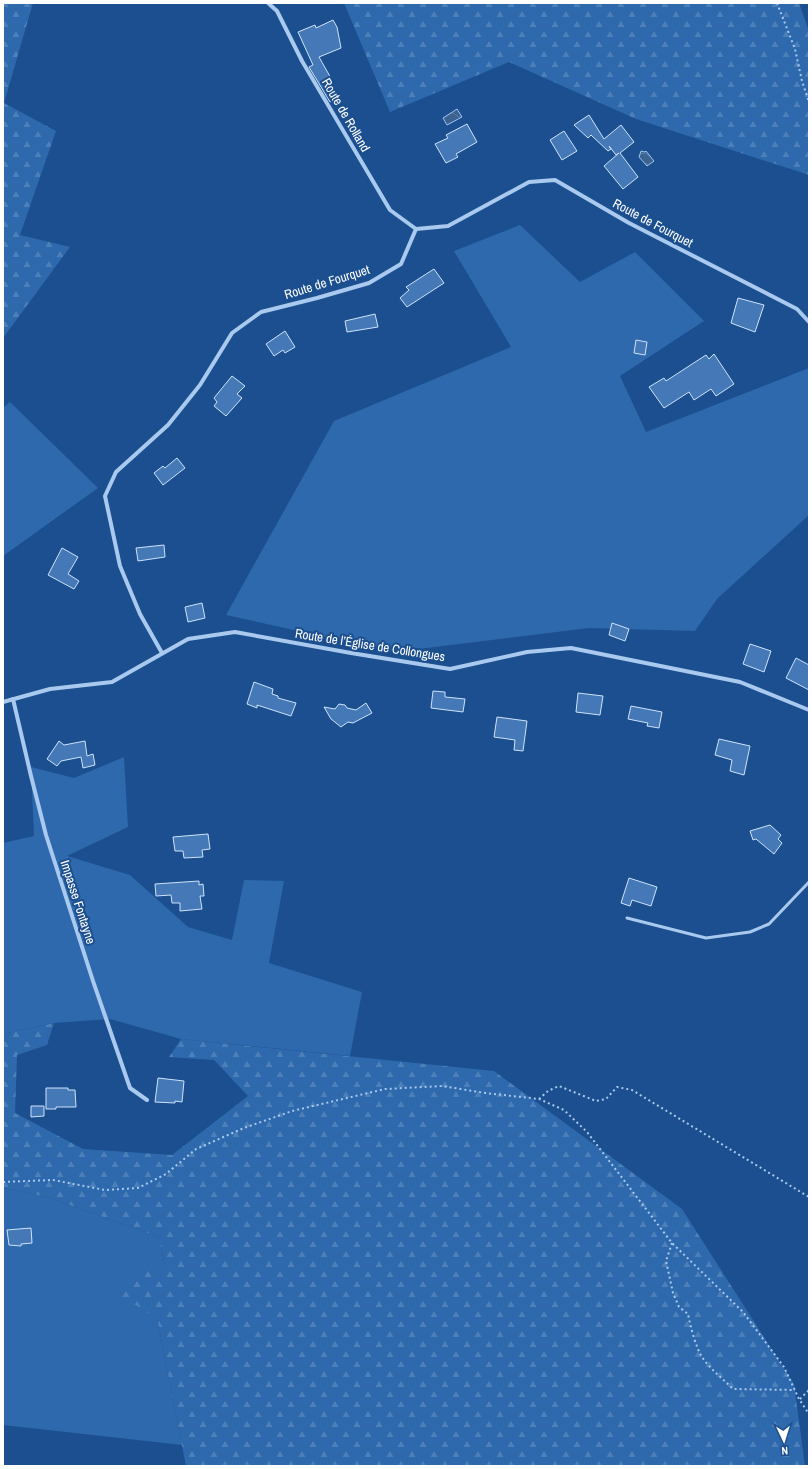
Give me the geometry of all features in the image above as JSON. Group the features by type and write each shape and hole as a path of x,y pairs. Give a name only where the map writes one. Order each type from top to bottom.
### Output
{"street":[{"name":"Route de Rolland","path":"268,3 277,11 302,61 390,210 416,229"},
{"name":"Route de Fourquet","path":"162,653 140,614 120,566 105,496 116,472 168,425 200,385 232,333 261,312 318,298 368,283 401,264 416,229 448,226 529,182 555,180 629,223 729,275 797,308 809,322"},
{"name":"Route de l’Église de Collongues","path":"3,702 50,690 112,682 188,639 235,632 351,653 450,668 527,652 571,648 740,682 809,710"},
{"name":"Impasse Fontayne","path":"13,699 46,835 93,981 130,1088 147,1100"}],"lane":[{"path":"627,918 706,938 750,932 769,924 809,882"}],"path":[{"path":"777,3 795,49 802,81 809,102"},
{"path":"3,1182 53,1180 105,1190 138,1188 166,1174 196,1149 244,1128 292,1111 385,1089 442,1086 485,1093 539,1099 564,1110 587,1132 672,1243 743,1312 784,1367 799,1399 809,1414"},
{"path":"539,1099 548,1090 559,1086 596,1101 606,1099 617,1087 632,1090 809,1197"},
{"path":"672,1243 666,1261 673,1293 679,1307 688,1314 690,1326 701,1355 711,1368 733,1389 795,1390"},
{"path":"799,1399 809,1390"}],"green space":[{"path":"3,3 33,3 4,103 56,131 20,235 70,247 3,338"},
{"path":"344,3 799,3 809,31 809,175 636,119 509,62 390,112"},
{"path":"520,225 580,282 635,252 704,321 620,376 646,432 809,368 809,515 717,599 695,631 589,628 394,652 226,615 334,421 511,347 454,251"},
{"path":"10,402 98,488 3,556 3,408"},
{"path":"124,757 128,827 67,856 130,875 188,927 232,940 244,880 284,881 269,963 362,992 350,1056 181,1039 110,1019 54,1023 3,1034 3,843 34,836 31,767 74,778"},
{"path":"54,1023 47,1045 17,1055 15,1113 83,1149 172,1155 248,1096 214,1060 169,1057 181,1039 494,1071 682,1209 794,1384 805,1466 186,1466 157,1318 121,1296 135,1270 165,1267 159,1237 47,1197 3,1188 3,1034"},
{"path":"3,1188 47,1197 159,1237 165,1267 157,1318 182,1445 3,1425"}],"water":[{"path":"457,109 462,117 447,125 443,118"},
{"path":"641,151 646,151 654,161 647,166 639,157"}],"building":[{"path":"333,20 337,27 341,48 319,57 332,80 327,83 334,100 330,102 309,67 313,65 298,32 315,25 316,28"},
{"path":"589,115 604,139 621,125 634,142 620,153 638,177 623,189 604,166 619,153 616,155 609,146 611,149 608,151 591,135 588,138 574,125"},
{"path":"467,124 477,142 456,154 458,157 446,163 435,144 448,138 446,135"},
{"path":"564,131 577,151 562,160 550,140"},
{"path":"434,269 444,283 407,307 400,298 409,290 406,287"},
{"path":"738,298 764,305 755,332 731,323"},
{"path":"375,314 378,327 347,332 345,321"},
{"path":"285,331 295,347 285,353 283,350 274,356 266,344"},
{"path":"636,340 647,342 645,355 634,353"},
{"path":"714,354 734,384 716,396 711,389 694,400 689,392 664,408 649,387 664,378 666,381 706,355 709,359"},
{"path":"232,376 245,386 237,394 242,398 226,416 214,406 217,402 214,398"},
{"path":"177,458 185,468 163,485 154,473 163,466 165,468"},
{"path":"164,545 165,557 138,561 136,548"},
{"path":"62,548 78,557 68,574 79,581 74,589 48,575"},
{"path":"202,603 205,618 188,622 185,607"},
{"path":"612,623 629,629 625,641 609,635"},
{"path":"750,644 771,651 764,672 743,664"},
{"path":"796,658 809,665 809,690 786,678"},
{"path":"254,682 273,689 272,694 278,696 278,698 296,703 291,716 257,705 257,708 247,704"},
{"path":"433,691 445,692 445,697 465,699 463,712 431,708"},
{"path":"578,693 603,696 600,715 576,712"},
{"path":"366,703 372,713 353,723 348,722 341,727 331,719 324,707 335,709 339,704 356,710"},
{"path":"631,706 662,712 659,728 647,726 648,723 628,719"},
{"path":"497,717 527,721 523,751 514,750 515,740 494,737"},
{"path":"719,739 750,746 744,775 730,771 732,760 715,755"},
{"path":"59,741 64,745 85,741 87,756 93,754 95,765 83,768 81,757 61,761 57,766 47,759"},
{"path":"770,825 781,835 778,839 782,843 774,854 756,839 753,840 750,831"},
{"path":"208,834 210,849 202,850 203,857 184,858 183,851 175,851 173,837"},
{"path":"629,878 657,887 651,906 632,900 630,906 621,903"},
{"path":"199,881 199,885 203,884 204,896 200,896 202,909 180,911 180,903 172,903 171,895 156,896 155,884"},
{"path":"158,1078 184,1081 182,1102 155,1102"},
{"path":"46,1088 68,1088 68,1090 75,1090 76,1107 56,1107 56,1109 46,1109"},
{"path":"31,1106 44,1106 44,1116 31,1117"},
{"path":"31,1228 32,1243 21,1244 21,1246 9,1245 7,1230"}]}
